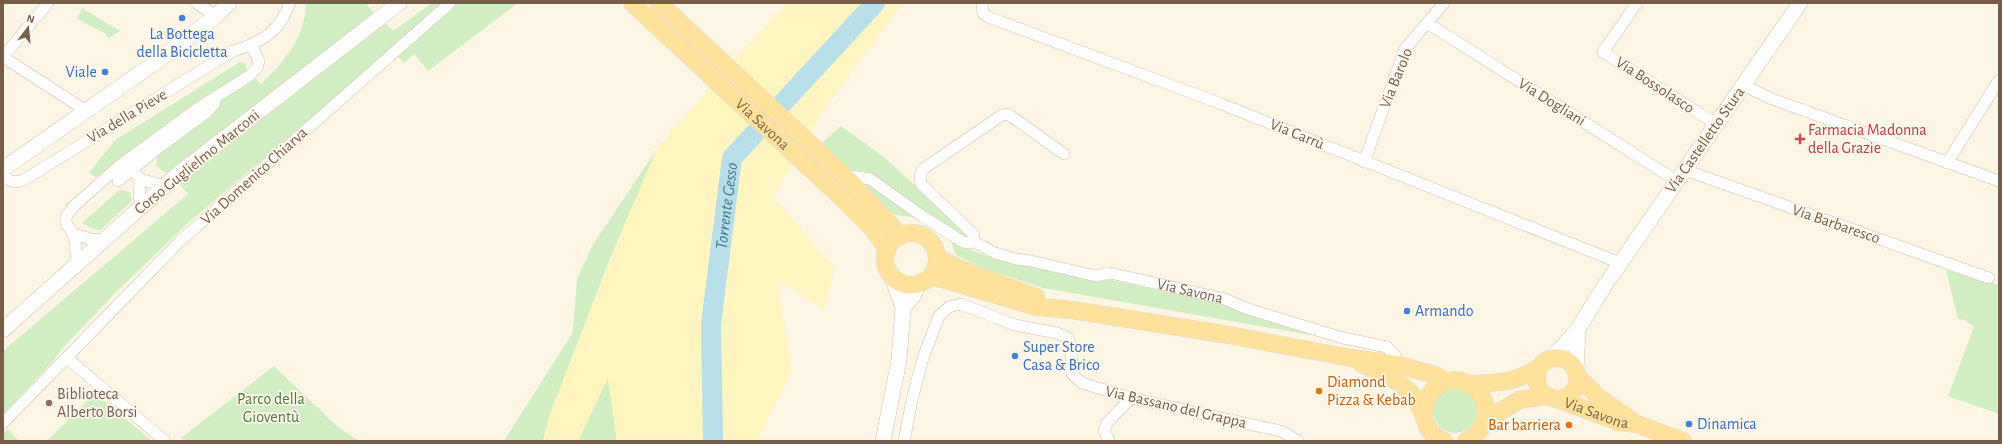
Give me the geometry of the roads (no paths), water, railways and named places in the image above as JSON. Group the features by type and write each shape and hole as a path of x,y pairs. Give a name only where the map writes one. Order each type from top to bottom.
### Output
{"main road":[{"name":"Via Savona","path":"632,3 872,229 887,250"},
{"name":"Via Savona","path":"659,3 844,175 901,236"},
{"path":"910,233 920,235 929,240 935,247 937,264 925,280 909,285 900,283 892,277 886,264 887,250 892,242 901,236 910,233"},
{"name":"Via Savona","path":"937,257 958,268 1072,310"},
{"name":"Via Savona","path":"925,280 1037,307 1072,310 1223,334 1351,358 1395,364 1435,375 1447,382"},
{"name":"Via Savona","path":"1351,358 1406,388 1417,400 1432,433"},
{"path":"1432,433 1424,407 1432,391 1447,382 1462,382 1469,384 1504,382 1545,363 1566,360 1577,373 1577,383 1570,395 1551,397 1541,392 1536,380 1545,363"},
{"name":"Via Savona","path":"1577,373 1597,396 1637,424"},
{"path":"1469,384 1482,396 1486,408 1482,430"},
{"name":"Via Savona","path":"1466,441 1476,435 1519,400 1551,397 1619,422 1637,424 1683,441"}],"street":[{"path":"48,3 3,57 85,110"},
{"path":"196,3 216,16"},
{"path":"3,169 85,110 163,57 216,16 229,3"},
{"name":"Via della Pieve","path":"3,176 7,180 14,182 22,181 233,51 252,46 272,33 280,25 290,3"},
{"name":"Corso Guglielmo Marconi","path":"3,330 164,186 399,3"},
{"name":"Via Domenico Chiarva","path":"3,423 180,241 450,3"},
{"name":"Via Carrù","path":"982,3 982,12 988,17 1219,103 1620,263"},
{"name":"Via Barolo","path":"1364,162 1405,49 1444,3"},
{"name":"Via Bossolasco","path":"1637,3 1603,52 1716,124"},
{"name":"Via Castelletto Stura","path":"1545,363 1578,329 1620,263 1800,3"},
{"name":"Via Dogliani","path":"1427,23 1681,176"},
{"name":"Via della Pieve","path":"76,265 74,234 66,223 66,217 74,207 120,166 197,109 222,95 257,68 259,61 252,46"},
{"path":"1947,162 1999,80"},
{"path":"1743,86 1772,99 1999,181"},
{"name":"Via della Pieve","path":"118,181 161,146 207,112 222,95"},
{"name":"Via Savona","path":"973,240 974,236 968,228 922,184 920,176 923,169 1002,115 1008,114 1064,154"},
{"path":"132,170 140,179 164,186"},
{"name":"Via Savona","path":"844,175 870,179 922,216 963,242 970,243 973,240"},
{"name":"Via Barbaresco","path":"1681,176 1988,278"},
{"path":"140,179 139,196 143,204"},
{"path":"74,234 90,239 103,240"},
{"name":"Via Savona","path":"973,240 995,253 1016,259 1096,276 1110,273 1225,299 1245,308 1343,338 1387,347 1396,357 1395,364"},
{"path":"883,441 899,360 903,308 892,277"},
{"path":"903,308 925,280"},
{"name":"Via Bassano del Grappa","path":"904,441 922,358 939,316 949,307 961,304 1015,325 1057,333 1068,338 1071,346 1072,374 1082,383 1131,398 1281,431 1298,441"},
{"name":"Via Castelletto Stura","path":"1577,373 1578,329"},
{"path":"66,358 165,441"},
{"path":"1109,441 1104,430 1107,424 1131,398"}],"waterway":[{"name":"Torrente Gesso","path":"713,441 711,324 732,158 875,3"}],"place":[{"name":"La Bottega della Bicicletta","path":"182,18"},
{"name":"Viale","path":"105,72"},
{"name":"Farmacia Madonna della Grazie","path":"1800,139"},
{"name":"Armando","path":"1407,311"},
{"name":"Super Store Casa & Brico","path":"1015,356"},
{"name":"Diamond Pizza & Kebab","path":"1319,391"},
{"name":"Biblioteca Alberto Borsi","path":"49,403"},
{"name":"Dinamica","path":"1689,424"},
{"name":"Bar barriera","path":"1569,425"}],"park label":[{"name":"Parco della Gioventù","path":"271,408"}]}
